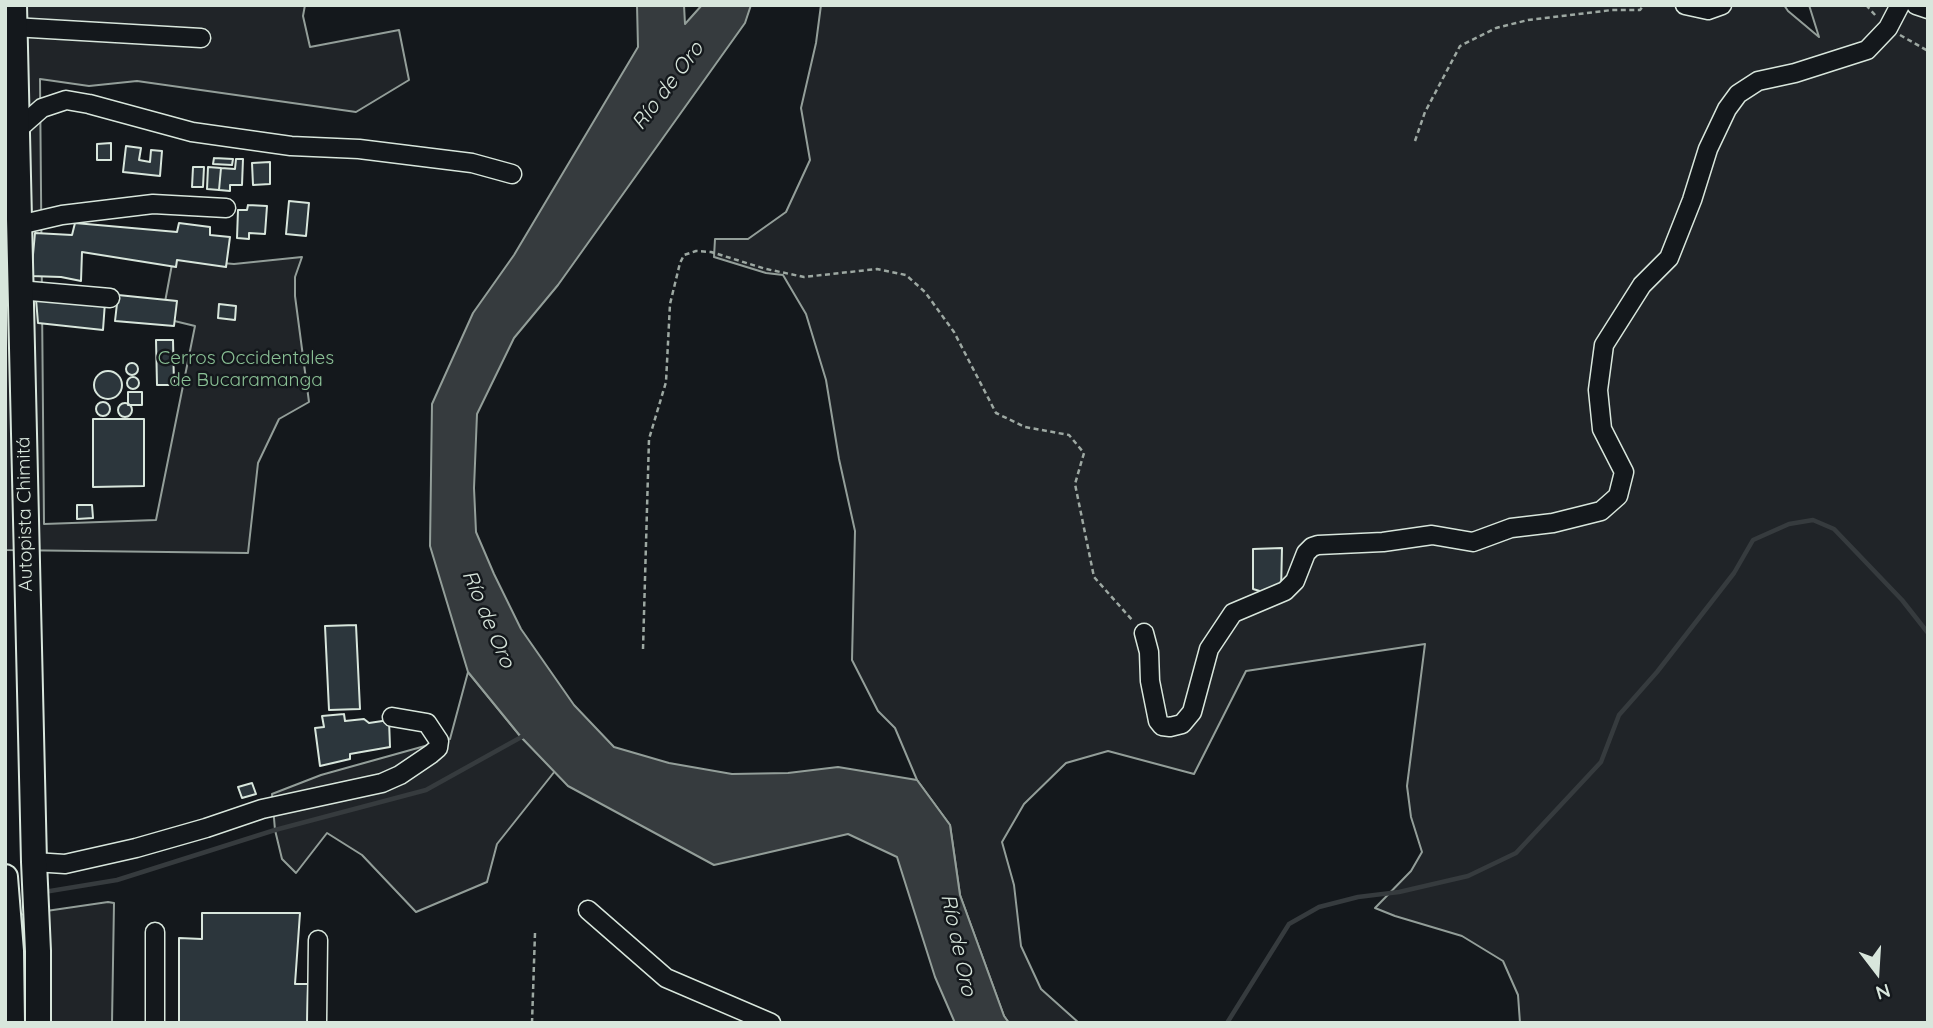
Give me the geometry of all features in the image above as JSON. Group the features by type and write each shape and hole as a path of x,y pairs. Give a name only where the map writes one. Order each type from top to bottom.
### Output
{"highway":[{"name":"Autopista Chimitá","path":"13,16 38,1023"},
{"path":"5,877 10,951 10,1009"}],"lane":[{"path":"1685,5 1709,10 1722,5"},
{"path":"1144,633 1158,721 1162,726 1171,727 1182,724 1192,712 1209,649 1233,613 1285,591 1295,581 1306,553 1312,547 1432,535 1473,542 1511,528 1553,523 1601,511 1618,496 1624,472 1602,429 1598,390 1604,345 1642,285 1669,258 1692,200 1708,149 1727,110 1738,94 1758,81 1794,73 1867,50 1888,28 1900,5"},
{"path":"1916,5 1928,9"},
{"path":"13,16 201,38"},
{"path":"16,131 41,108 66,100 99,106 192,132 291,146 359,149 472,163 512,174"},
{"path":"19,225 62,215 153,204 226,208"},
{"path":"19,290 110,298"},
{"path":"34,862 65,864 136,848 262,809 382,783 401,775 438,748 439,741 426,723 392,717"},
{"path":"588,910 666,978 766,1022"},
{"path":"155,932 155,1023"},
{"path":"317,1023 318,940"}],"path":[{"path":"1415,141 1425,112 1460,46 1496,28 1528,20 1591,12 1640,10 1644,5"},
{"path":"643,649 649,439 666,382 670,304 680,263 684,255 696,251 711,252 766,269 804,277 877,269 906,275 925,292 954,332 996,413 1025,427 1069,435 1084,453 1075,484 1094,577 1144,633"},
{"path":"532,1023 535,933"}],"green space":[{"name":"Cerros Occidentales de Bucaramanga","path":"5,5 305,5 303,16 310,47 399,30 409,80 356,112 137,81 89,86 40,79 44,524 156,520 195,326 162,318 173,259 234,264 302,257 295,277 295,296 309,402 279,419 258,463 248,553 5,550"},
{"path":"821,5 1784,5 1819,37 1809,5 1928,5 1928,1023 1520,1023 1518,995 1503,961 1462,936 1375,908 1411,871 1422,852 1411,817 1407,786 1425,644 1246,671 1194,774 1108,751 1066,763 1024,804 1002,842 1014,885 1021,946 1041,989 1079,1023 1009,1023 1004,1016 960,895 950,825 917,780 895,728 878,711 852,660 855,531 839,459 826,380 806,314 783,275 766,273 714,257 715,239 748,239 786,212 810,160 801,108 816,43"},
{"path":"468,672 521,737 555,771 497,844 487,882 416,912 362,855 327,833 296,873 282,859 275,830 272,794 321,775 450,739"},
{"path":"114,903 112,1023 5,1023 5,917"}],"water":[{"name":"Río de Oro","path":"637,5 684,5 685,24 702,5 751,5 745,23 558,285 514,338 477,414 474,488 476,532 521,629 574,705 614,747 669,763 732,774 788,773 838,767 917,780 950,825 960,895 1004,1016 1009,1023 955,1023 935,977 897,857 848,834 714,865 568,786 521,737 468,672 430,546 432,404 473,313 514,255 638,47"}],"building":[{"path":"111,143 111,160 97,160 97,144"},
{"path":"126,146 141,148 139,160 150,162 151,150 162,151 160,176 123,172"},
{"path":"214,158 233,159 232,165 213,164"},
{"path":"236,159 243,159 242,185 230,185 230,191 219,190 221,168 235,169"},
{"path":"270,162 270,184 253,185 252,163"},
{"path":"193,167 204,167 203,187 192,187"},
{"path":"208,167 221,168 219,190 207,189"},
{"path":"289,201 309,203 306,236 286,234"},
{"path":"248,205 267,206 265,234 249,233 249,239 237,238 238,210 247,210"},
{"path":"75,223 177,232 179,223 210,227 210,235 230,237 226,267 177,260 176,267 82,252 81,281 31,276 35,233 72,235"},
{"path":"118,295 177,301 174,326 115,321"},
{"path":"36,299 105,302 103,330 38,323"},
{"path":"219,304 236,306 235,320 218,318"},
{"path":"156,340 173,340 174,385 157,385"},
{"path":"132,363 138,369 132,375 126,369"},
{"path":"108,371 118,375 122,385 118,395 108,399 98,395 94,385 98,375"},
{"path":"133,377 139,383 133,389 127,383"},
{"path":"128,392 142,392 142,405 128,405"},
{"path":"100,402 106,402 110,409 106,416 100,416 96,412 96,406"},
{"path":"125,403 130,405 130,415 125,417 120,415 118,410 120,405"},
{"path":"93,419 144,419 144,486 93,487"},
{"path":"77,505 92,505 93,518 77,519"},
{"path":"1282,548 1281,592 1253,589 1253,549"},
{"path":"356,625 360,709 329,710 325,626"},
{"path":"344,714 345,721 364,719 369,723 389,720 390,747 350,754 350,759 320,766 315,728 324,727 322,716"},
{"path":"252,783 256,794 242,798 238,787"},
{"path":"202,913 300,913 295,984 308,984 307,1023 179,1023 179,938 202,939"}],"waterway":[{"path":"1227,1023 1289,924 1319,907 1468,876 1516,853 1601,762 1619,715 1657,672 1734,573 1753,540 1789,524 1813,520 1834,529 1902,600 1928,633"},
{"path":"44,892 117,880 275,830 426,790 525,735"}]}
